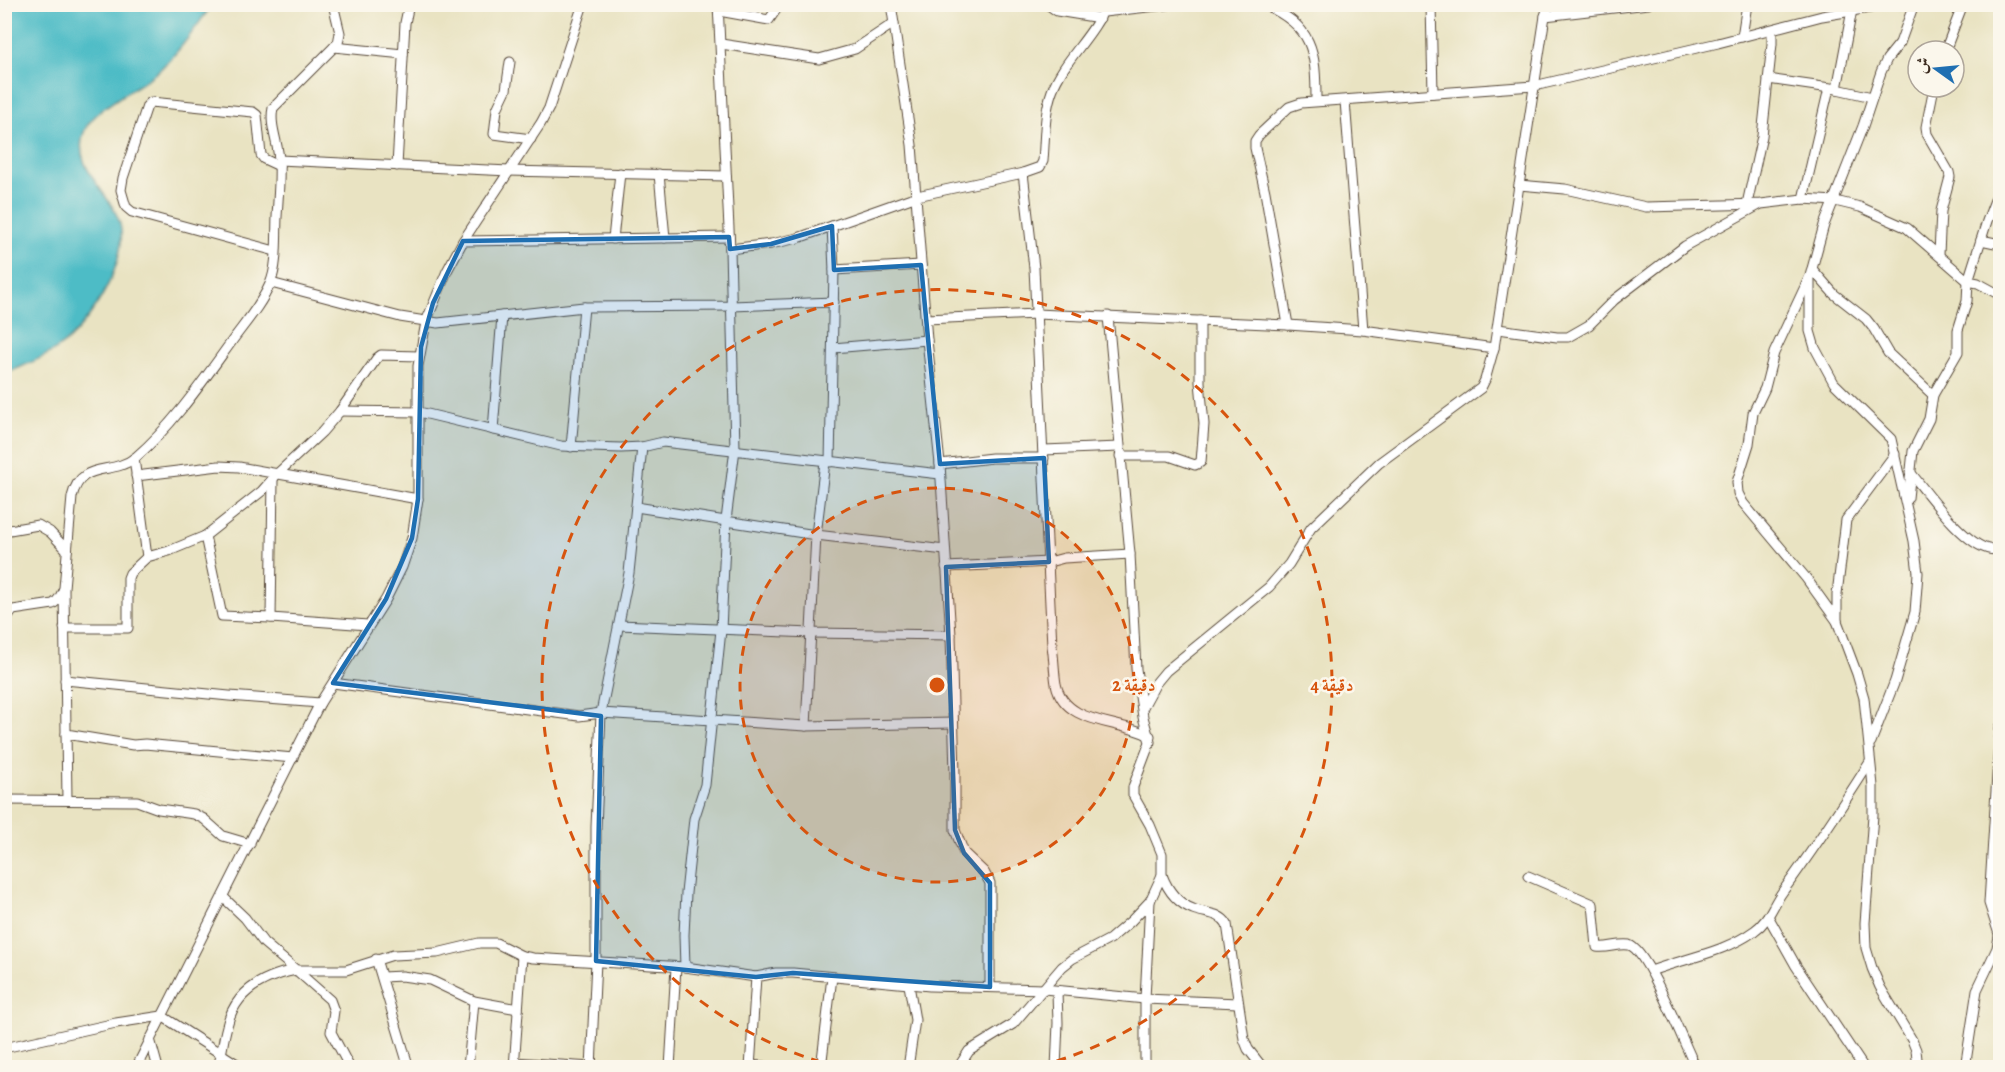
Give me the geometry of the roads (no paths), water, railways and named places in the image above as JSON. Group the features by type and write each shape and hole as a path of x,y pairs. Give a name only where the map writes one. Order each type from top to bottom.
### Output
{"street":[{"path":"67,800 64,588 74,486 80,477 88,472 109,469 134,458 153,440 197,388 247,321 271,283 275,251 279,163 271,117 273,108 340,39 333,4"},
{"path":"397,166 405,23 409,4"},
{"path":"136,1068 320,703 386,599 402,567 412,538 418,499 419,356 426,322 447,271 463,241 549,108 583,4"},
{"path":"670,1068 694,819 705,784 712,720 721,630 726,520 735,450 730,249 719,8 769,21 780,4"},
{"path":"891,4 910,126 940,469 951,635 955,830 964,853 984,872 990,883 990,987"},
{"path":"1047,4 1057,11 1103,12 1174,4"},
{"path":"1263,4 1295,23 1311,44 1316,73 1316,100"},
{"path":"1431,4 1433,93"},
{"path":"1143,707 1156,683 1166,671 1269,587 1289,564 1311,528 1354,485 1417,433 1481,388 1498,329 1545,16 1549,4"},
{"path":"1545,16 1648,4"},
{"path":"1742,37 1748,4"},
{"path":"1820,4 1822,16"},
{"path":"1950,39 1963,4"},
{"path":"1288,325 1255,141 1289,107 1316,100 1345,101 1534,87 1822,16 1887,5 1915,5 1900,44 1887,59 1821,234 1811,272 1774,353 1765,388 1751,421 1749,444 1737,482 1738,493 1743,503 1758,523 1783,548 1837,621 1857,674 1864,698 1870,744 1873,815 1867,879 1866,948 1880,987 1906,1027 1916,1050 1918,1068"},
{"path":"1803,200 1852,10"},
{"path":"730,249 798,238 917,196 1023,173 1040,167 1043,161 1048,106 1052,92 1058,79 1103,12"},
{"path":"720,44 819,58 848,52 894,22"},
{"path":"1747,204 1762,136 1772,30"},
{"path":"334,47 403,54"},
{"path":"510,62 506,90 497,109 494,134 531,139"},
{"path":"1768,79 1872,97"},
{"path":"1932,99 1927,134 1950,177 1941,211 1939,254"},
{"path":"1345,101 1363,330"},
{"path":"275,251 132,212 126,207 122,190 138,132 147,106 151,102 253,112 257,115 261,155 264,159 279,163 726,176"},
{"path":"613,239 620,173"},
{"path":"1023,173 1034,268 1053,656 1057,686 1064,701 1072,710 1083,716 1132,728 1150,736"},
{"path":"658,174 665,238"},
{"path":"1519,185 1565,189 1646,207 1761,204 1803,200 1834,201 1860,207 1907,228 1968,282 1978,283 2001,295"},
{"path":"1908,509 1913,451 1929,419 1933,395 1958,352 1958,330 1967,301 1968,282 2001,187"},
{"path":"1498,329 1568,337 1589,325 1614,300 1685,246 1761,204"},
{"path":"806,726 816,535 828,462 834,302 832,226"},
{"path":"463,241 729,237"},
{"path":"1981,240 2001,244"},
{"path":"834,270 921,265"},
{"path":"1811,272 1866,319 1874,328 1888,353 1933,395"},
{"path":"1811,272 1810,331 1815,348 1831,379 1891,439 1908,509 1918,573 1917,600 1895,681 1870,744"},
{"path":"271,283 426,322 438,323 584,307 732,306 834,302"},
{"path":"571,447 584,307"},
{"path":"926,319 1036,314 1288,325 1363,330 1494,348"},
{"path":"493,430 502,316"},
{"path":"1108,316 1130,554 1136,669 1143,717 1150,736 1149,748 1133,787 1133,795 1150,825 1162,854 1162,875 1167,887 1183,904 1224,919 1227,924 1244,1039 1248,1049 1263,1068"},
{"path":"340,411 419,412 571,447 642,447 663,442 828,462 940,469 992,458 1120,452 1169,456 1195,465 1201,462 1204,424 1200,382 1200,321"},
{"path":"833,348 927,340"},
{"path":"64,628 128,628 128,578 147,556 169,551 205,536 254,498 307,448 340,411 377,357 381,355 419,356"},
{"path":"522,956 514,1065 591,1067 596,961 601,713 629,573 642,447"},
{"path":"1837,621 1837,594 1846,520 1895,454"},
{"path":"134,458 147,556"},
{"path":"136,476 219,466 239,467 275,476 418,499"},
{"path":"1910,472 1960,531 1985,549 2001,549"},
{"path":"271,618 275,476"},
{"path":"636,507 816,535 945,550"},
{"path":"4,531 38,525 50,532 67,550"},
{"path":"205,536 222,616 368,625"},
{"path":"946,567 1049,562 1064,558 1130,554"},
{"path":"4,634 9,613 19,609 53,604 58,600 64,588"},
{"path":"619,625 812,633 951,635"},
{"path":"65,680 320,703"},
{"path":"333,683 588,716 601,713 806,726 953,723"},
{"path":"1965,1068 1977,990 1997,948 2000,932 1989,903 2001,727"},
{"path":"66,734 133,746 145,744 293,758"},
{"path":"1651,971 1734,942 1751,933 1768,918 1781,894 1807,860 1870,762"},
{"path":"4,800 131,800 159,809 194,814 204,819 223,836 250,844"},
{"path":"958,1068 969,1051 1013,1024 1062,967 1072,959 1110,939 1131,921 1150,900 1162,875"},
{"path":"1528,876 1590,902 1594,907 1597,947 1632,946 1651,971 1696,1068"},
{"path":"223,897 245,918 264,943 330,1000 333,1005 331,1032 350,1068"},
{"path":"1145,1068 1145,999 1150,900"},
{"path":"1768,918 1864,1068"},
{"path":"218,1068 227,1025 237,1003 245,992 272,976 296,970 346,970 393,955 437,953 465,945 490,942 502,944 522,956 680,967 756,977 784,973 909,985 1044,989 1145,999 1238,1003"},
{"path":"376,959 409,1068"},
{"path":"382,977 402,976 430,980 474,1001 518,1009"},
{"path":"756,977 750,1066 785,1068"},
{"path":"821,1068 832,977"},
{"path":"908,1068 915,1020 909,985"},
{"path":"1056,1068 1057,991"},
{"path":"468,1068 474,1001"},
{"path":"4,1048 116,1023 162,1016 243,1068"},
{"path":"150,1039 158,1068"}],"water":[{"path":"5,4 212,5 165,65 106,107 89,123 81,144 82,155 92,177 118,218 121,234 120,251 114,270 95,308 70,338 45,356 5,374"}]}
